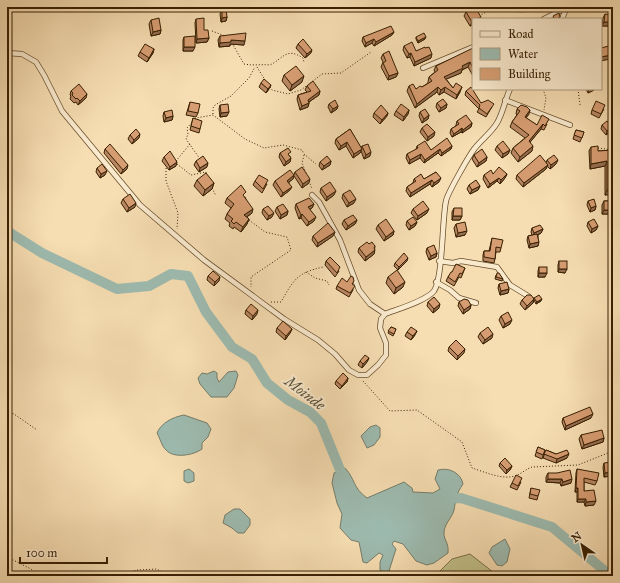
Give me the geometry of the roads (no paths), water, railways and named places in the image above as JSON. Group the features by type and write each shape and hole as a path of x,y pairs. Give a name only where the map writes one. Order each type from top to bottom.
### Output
{"street":[{"path":"546,18 567,8"},
{"path":"562,18 567,8"},
{"path":"422,68 472,47"},
{"path":"7,53 22,54 36,62 62,111 73,127 131,196 204,260 265,306 318,340 335,354 349,370 358,375 367,375 386,356 386,343 380,328 381,319 385,314 426,298 434,290 439,261 443,217 449,189 458,179 474,149 498,122 510,90"},
{"path":"505,100 570,125"},
{"path":"312,195 319,202 340,240 359,290 370,304 385,314"},
{"path":"439,261 453,263 461,261 498,267 510,285 528,296"},
{"path":"436,282 450,290 459,298 476,304"}],"water":[{"path":"214,371 217,373 219,382 228,372 236,371 238,375 234,388 227,397 211,397 200,384 198,378 202,373 207,374"},
{"path":"184,415 207,423 211,429 208,437 202,443 202,449 194,453 184,455 170,453 162,445 157,433 161,426 168,421"},
{"path":"376,425 380,428 380,437 374,445 367,448 361,436 370,427"},
{"path":"345,468 356,487 367,498 404,482 412,488 413,492 433,493 440,489 435,479 438,470 446,469 457,474 462,480 463,484 458,494 453,513 444,530 448,553 434,563 427,565 416,561 403,544 394,541 392,544 396,549 389,571 385,573 380,570 380,562 383,555 379,553 367,563 363,562 359,542 351,540 340,528 342,514 337,503 332,483 334,473"},
{"path":"189,469 194,473 194,481 188,483 184,481 184,471"},
{"path":"234,509 240,509 250,519 250,525 244,533 238,533 223,523 225,515"},
{"path":"505,539 510,549 507,562 502,566 497,565 489,553 492,547"}],"waterway":[{"name":"Moinde","path":"7,231 42,253 117,289 149,286 171,274 188,276 206,312 232,347 252,359 267,383 288,400 310,412 321,423 345,482"},
{"name":"Moinde","path":"443,499 461,498 552,527 611,576"}]}
